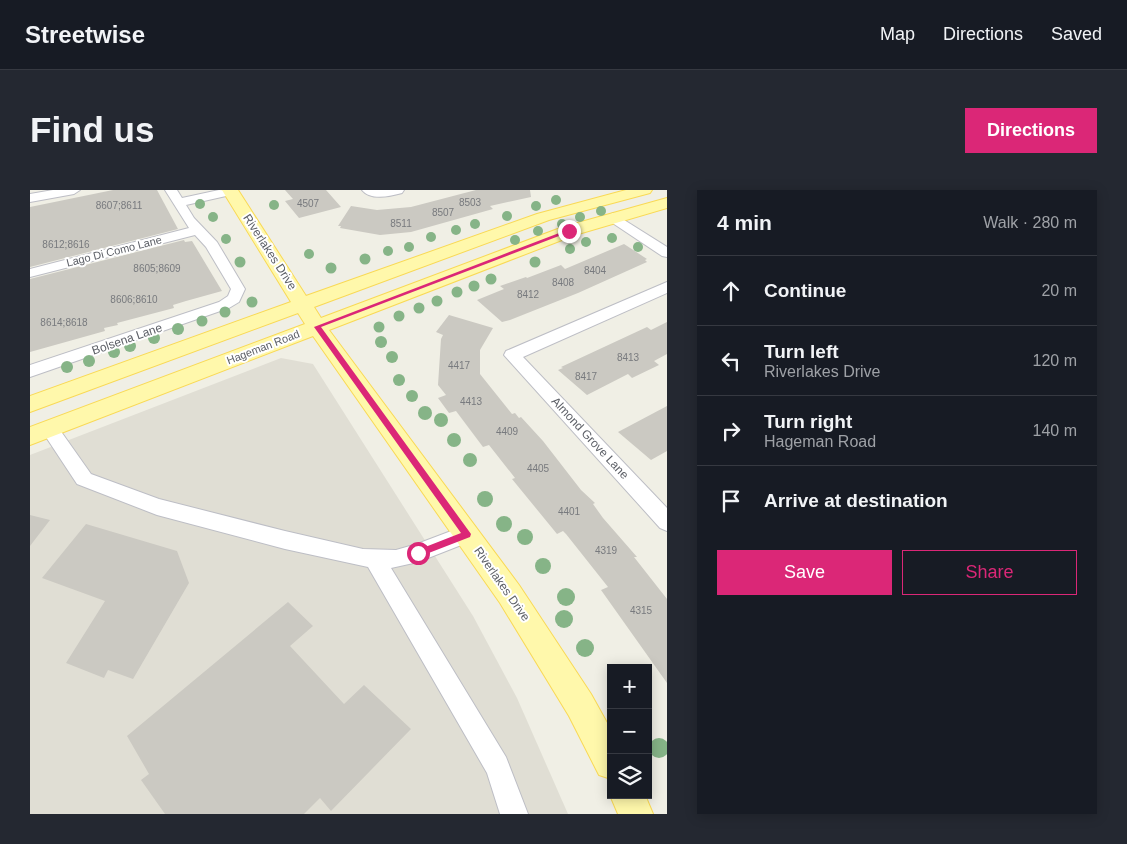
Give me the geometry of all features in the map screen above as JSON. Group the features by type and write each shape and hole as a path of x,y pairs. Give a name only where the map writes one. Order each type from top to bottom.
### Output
{"main road":[{"name":"Hageman Road","path":"30,404 544,217 644,190"},
{"path":"613,217 624,204 662,190"},
{"name":"Riverlakes Drive","path":"230,191 317,327 520,608 556,664 607,756"},
{"name":"Hageman Road","path":"40,432 569,231 667,203"},
{"path":"629,799 636,814"}],"street":[{"path":"30,198 74,190"},
{"path":"174,196 193,190"},
{"path":"370,191 387,193 398,190"},
{"path":"174,196 230,191"},
{"path":"174,196 198,230"},
{"path":"613,217 667,253"},
{"name":"Lago Di Como Lane","path":"30,273 198,230"},
{"name":"Bolsena Lane","path":"30,371 224,305 237,296 238,289 212,245 198,230"},
{"name":"Almond Grove Lane","path":"665,515 512,355 667,287"},
{"path":"40,432 84,479 157,507 294,542 363,558 396,559 467,534"},
{"path":"374,558 496,766 512,804 514,814"}],"shaded area":[{"path":"281,358 313,364 473,616 517,698 568,814 30,814 30,455"}],"building":[{"path":"113,190 157,190 178,229 30,267 30,207"},
{"path":"285,190 326,190 341,207 299,218 285,201 293,199"},
{"path":"476,190 530,190 531,197 490,206 493,209 411,232 380,235 340,228 341,226 338,226 351,206 377,210 411,207"},
{"path":"184,240 185,242 192,241 222,291 173,305 174,308 117,323 118,325 104,328 105,331 30,352 30,279"},
{"path":"624,244 647,259 645,260 647,262 578,293 510,320 502,322 477,300 504,289 500,286 561,265 565,269"},
{"path":"449,315 493,328 480,350 480,374 512,414 515,413 519,418 521,417 543,441 581,490 595,503 593,504 603,518 637,557 634,557 667,599 667,683 601,590 608,587 566,534 563,531 557,534 512,479 515,478 489,445 483,447 456,411 449,413 438,398 446,395 438,385 441,339 443,335 436,332"},
{"path":"667,322 667,354 654,361 659,365 632,378 628,374 587,395 558,370 647,327 651,330"},
{"path":"667,406 667,451 651,460 618,432"},
{"path":"30,515 50,520 30,546"},
{"path":"86,524 177,551 189,583 133,679 108,670 104,678 66,663 105,601 42,578"},
{"path":"288,602 313,626 290,646 344,704 364,685 411,729 331,811 320,798 304,814 165,814 141,780 149,774 127,736"}],"route":[{"path":"418,553 467,534 317,327 569,231"}]}
